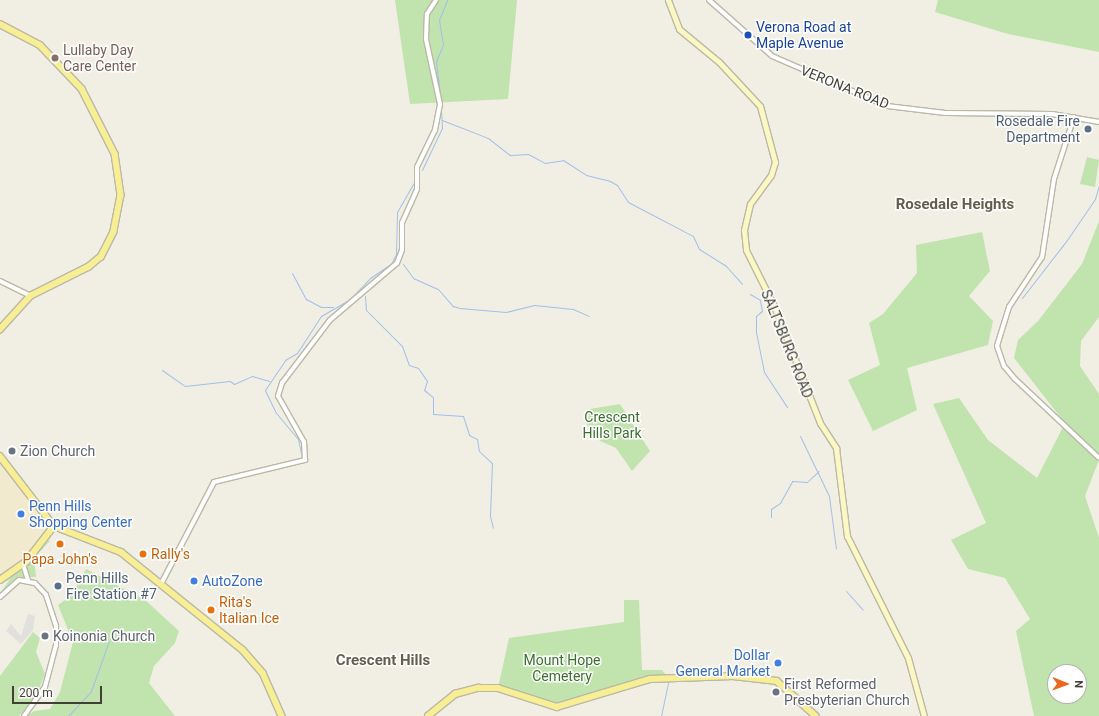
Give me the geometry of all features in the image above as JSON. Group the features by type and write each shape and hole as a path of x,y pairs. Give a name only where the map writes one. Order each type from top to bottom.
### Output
{"main road":[{"name":"SALTSBURG ROAD","path":"668,0 679,29 719,62 760,106 775,162 771,175 750,204 744,230 746,250 774,306 820,422 836,448 847,536 908,658 924,716"},
{"path":"0,24 40,46 77,82 111,145 120,176 117,223 104,252 89,267 31,296 0,330"},
{"path":"0,456 54,526 114,548 250,656 266,678 282,716"},
{"path":"0,580 23,564 54,526"},
{"path":"0,577 24,559 54,526"},
{"path":"428,716 456,694 480,688 505,690 557,707 650,679 728,676 760,676 777,681 816,716"}],"street":[{"path":"161,584 214,482 305,460 304,442 278,396 282,383 330,320 396,263 402,250 402,223 417,189 418,167 435,130 440,104 426,39 427,14 436,0"},
{"name":"VERONA ROAD","path":"709,0 772,56 887,106 946,113 1074,117 1099,122"},
{"path":"1074,117 1054,179 1042,257 1009,307 997,346 1004,366 1099,458"},
{"path":"0,281 31,296"},
{"path":"23,564 29,580 46,595 57,638 45,687 24,716"},
{"path":"0,597 12,584 29,580"}],"shaded area":[{"name":"Penn Hills Shopping Center","path":"0,456 54,526 24,559 0,577"},
{"path":"28,614 35,616 33,630 21,644 6,631 11,624 21,636"}],"green space":[{"path":"395,0 517,0 508,99 410,104"},
{"path":"938,0 1099,0 1099,52 1008,34 935,12"},
{"path":"1087,157 1099,160 1095,187 1080,184"},
{"path":"1099,221 1099,317 1081,341 1080,366 1099,394 1099,460 1085,496 1099,538 1099,716 1034,716 1016,631 1030,619 1005,578 968,569 951,540 986,523 933,404 959,398 988,440 1037,478 1065,423 1014,358 1018,340 1038,321 1082,264"},
{"path":"982,232 990,271 969,296 993,321 988,345 907,368 917,410 873,431 848,380 880,365 869,323 883,314 917,273 916,245"},
{"name":"Crescent Hills Park","path":"620,404 650,451 632,471 616,448 600,441 587,425 590,409"},
{"path":"49,540 50,541 34,558 36,577 30,577 25,566"},
{"path":"21,569 24,577 13,580 0,594 13,574"},
{"path":"86,569 144,599 179,631 175,643 154,666 149,683 175,716 27,716 34,711 50,709 60,692 73,642 58,605 72,595"},
{"name":"Mount Hope Cemetery","path":"624,600 639,600 642,670 662,670 667,676 562,707 498,688 509,638 624,622"},
{"path":"33,632 40,638 36,652 45,674 37,694 19,716 0,716 0,676"}],"waterway":[{"path":"441,102 436,61 443,45 439,20 447,0"},
{"path":"422,170 442,128 441,107"},
{"path":"442,120 488,138 510,155 528,154 545,163 563,160 586,175 610,181 617,185 628,202 693,236 699,249 726,266 742,284"},
{"path":"301,453 298,439 276,413 265,390 285,360 297,353 321,316 349,300 370,278 391,264 396,254 397,212 414,182"},
{"path":"1022,298 1067,240 1095,199 1099,185"},
{"path":"403,264 413,278 438,289 453,306 460,308 506,312 534,305 573,309 589,316"},
{"path":"292,273 306,299 321,307 333,307"},
{"path":"750,294 760,300 762,311 756,316 756,332 764,372 787,407"},
{"path":"365,296 366,310 402,346 409,365 418,368 427,381 424,390 433,397 433,414 463,416 469,435 477,439 479,451 492,463 490,516 493,528"},
{"path":"162,370 185,386 230,381 234,384 252,376 269,381"},
{"path":"800,436 829,496 836,549"},
{"path":"771,517 771,509 780,503 792,481 807,482 819,471"},
{"path":"846,591 863,610"},
{"path":"68,716 91,691 109,641"},
{"path":"661,716 668,683"}],"place":[{"name":"Verona Road at Maple Avenue","path":"748,35"},
{"name":"Lullaby Day Care Center","path":"55,58"},
{"name":"Rosedale Fire Department","path":"1088,129"},
{"name":"Zion Church","path":"12,451"},
{"name":"Penn Hills Shopping Center","path":"21,514"},
{"name":"Papa John's","path":"60,544"},
{"name":"Rally's","path":"143,554"},
{"name":"AutoZone","path":"194,581"},
{"name":"Penn Hills Fire Station #7","path":"58,586"},
{"name":"Rita's Italian Ice","path":"211,610"},
{"name":"Koinonia Church","path":"45,636"},
{"name":"Dollar General Market","path":"778,663"},
{"name":"First Reformed Presbyterian Church","path":"776,692"}],"district":[{"name":"Rosedale Heights","path":"955,205"},
{"name":"Crescent Hills","path":"383,661"}]}
